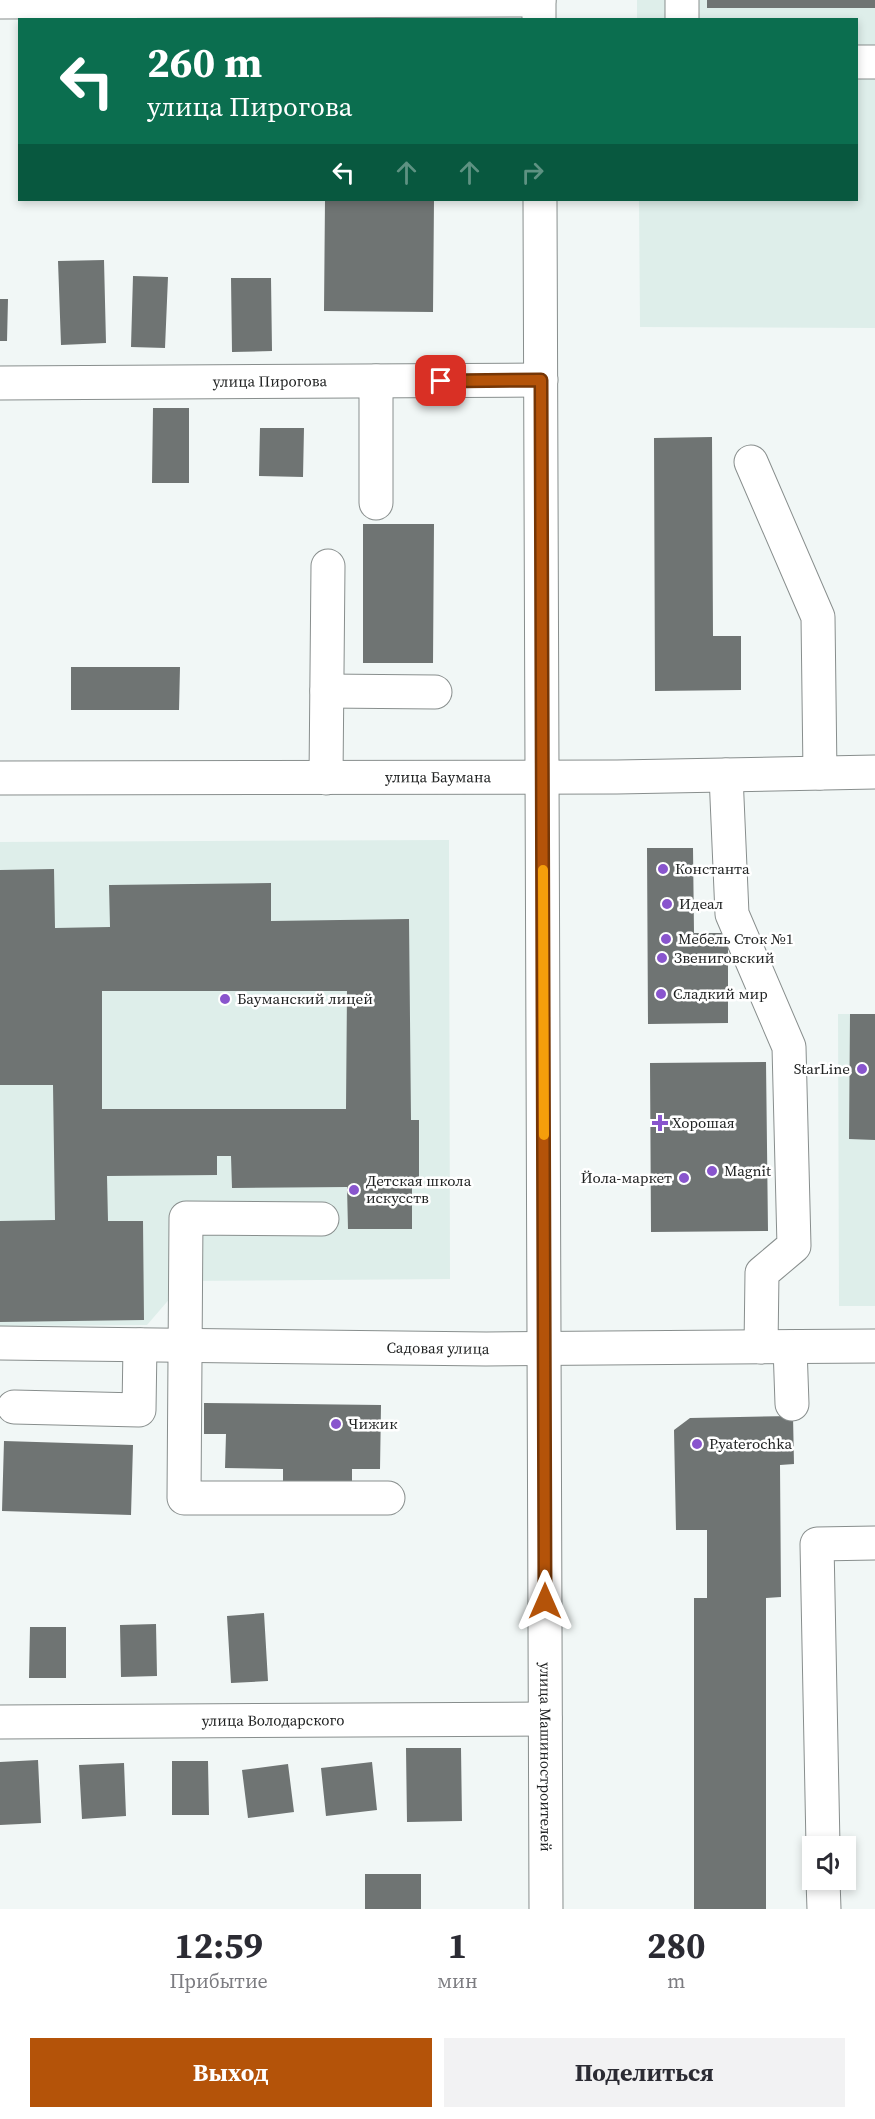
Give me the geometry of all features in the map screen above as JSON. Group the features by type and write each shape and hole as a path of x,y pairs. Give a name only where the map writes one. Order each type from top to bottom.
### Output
{"street":[{"path":"0,2 539,0 539,18"},
{"path":"682,0 682,18"},
{"path":"858,62 875,62"},
{"name":"улица Машиностроителей","path":"540,201 546,1909"},
{"name":"улица Пирогова","path":"0,383 541,380"},
{"path":"376,381 376,503"},
{"path":"751,462 818,617 820,773"},
{"path":"326,778 328,566"},
{"path":"327,691 435,692"},
{"name":"улица Баумана","path":"0,778 542,777 875,772"},
{"path":"726,775 732,914 789,1047 794,1246 762,1273 776,1347 792,1404"},
{"path":"322,1219 186,1218 184,1498 388,1498"},
{"name":"Садовая улица","path":"0,1343 544,1349 875,1346"},
{"path":"14,1407 139,1410 140,1345"},
{"path":"823,1836 817,1544 875,1543"},
{"name":"улица Володарского","path":"0,1722 545,1719"},
{"path":"824,1890 824,1909"}],"shaded area":[{"path":"637,0 875,0 875,328 640,327 639,201 858,201 858,18 637,18"},
{"name":"Бауманский лицей","path":"449,840 450,1279 185,1281 147,1325 0,1326 0,842"},
{"path":"838,1014 875,1014 875,1306 839,1306"}],"building":[{"path":"707,0 875,0 875,8 707,8"},
{"path":"325,201 434,201 433,312 324,311"},
{"path":"104,260 106,343 61,345 58,261"},
{"path":"133,276 168,277 165,348 131,347"},
{"path":"231,278 271,278 272,351 232,352"},
{"path":"0,299 8,299 7,341 0,341"},
{"path":"153,408 189,408 189,483 152,483"},
{"path":"260,428 304,428 303,477 259,476"},
{"path":"712,437 713,636 741,636 741,690 655,691 654,438"},
{"path":"363,524 434,524 433,663 363,663"},
{"path":"71,667 180,667 179,710 71,710"},
{"path":"647,848 693,848 694,933 728,933 728,1023 648,1024"},
{"path":"54,869 55,928 110,927 109,885 271,883 271,921 409,919 411,1120 419,1120 419,1187 412,1187 412,1229 348,1229 347,1187 232,1188 231,1156 217,1156 217,1175 107,1176 108,1221 143,1221 144,1320 0,1322 0,1221 55,1220 53,1085 0,1085 0,870","holes":["102,991 347,991 346,1109 102,1109"]},
{"path":"850,1014 875,1014 875,1140 849,1139"},
{"path":"766,1062 768,1231 651,1232 650,1063"},
{"path":"204,1403 381,1405 380,1469 352,1469 352,1486 283,1486 283,1469 225,1468 226,1434 204,1434"},
{"path":"793,1416 794,1464 780,1465 781,1597 766,1598 766,1909 694,1909 694,1598 707,1598 707,1530 676,1530 674,1430 690,1418"},
{"path":"4,1441 133,1445 131,1515 2,1511"},
{"path":"264,1613 268,1681 231,1683 227,1616"},
{"path":"156,1624 157,1676 121,1677 120,1625"},
{"path":"30,1627 66,1627 66,1678 29,1678"},
{"path":"406,1748 461,1748 462,1821 407,1822"},
{"path":"38,1760 41,1823 0,1825 0,1762"},
{"path":"172,1761 208,1761 209,1815 172,1815"},
{"path":"372,1762 377,1810 326,1816 321,1768"},
{"path":"124,1763 126,1816 82,1819 79,1765"},
{"path":"288,1764 294,1812 248,1818 242,1770"},
{"path":"365,1874 421,1874 421,1909 365,1909"}],"slow traffic":[{"path":"543,870 544,1135"}],"place":[{"name":"Константа","path":"663,869"},
{"name":"Идеал","path":"667,904"},
{"name":"Мебель Сток №1","path":"666,939"},
{"name":"Звениговский","path":"662,958"},
{"name":"Сладкий мир","path":"661,994"},
{"name":"Бауманский лицей","path":"225,999"},
{"name":"StarLine","path":"862,1069"},
{"name":"Хорошая","path":"660,1123"},
{"name":"Magnit","path":"712,1171"},
{"name":"Йола-маркет","path":"684,1178"},
{"name":"Детская школа искусств","path":"354,1190"},
{"name":"Чижик","path":"336,1424"},
{"name":"Pyaterochka","path":"697,1444"}],"route":[{"path":"441,381 541,380 545,1601"}]}
